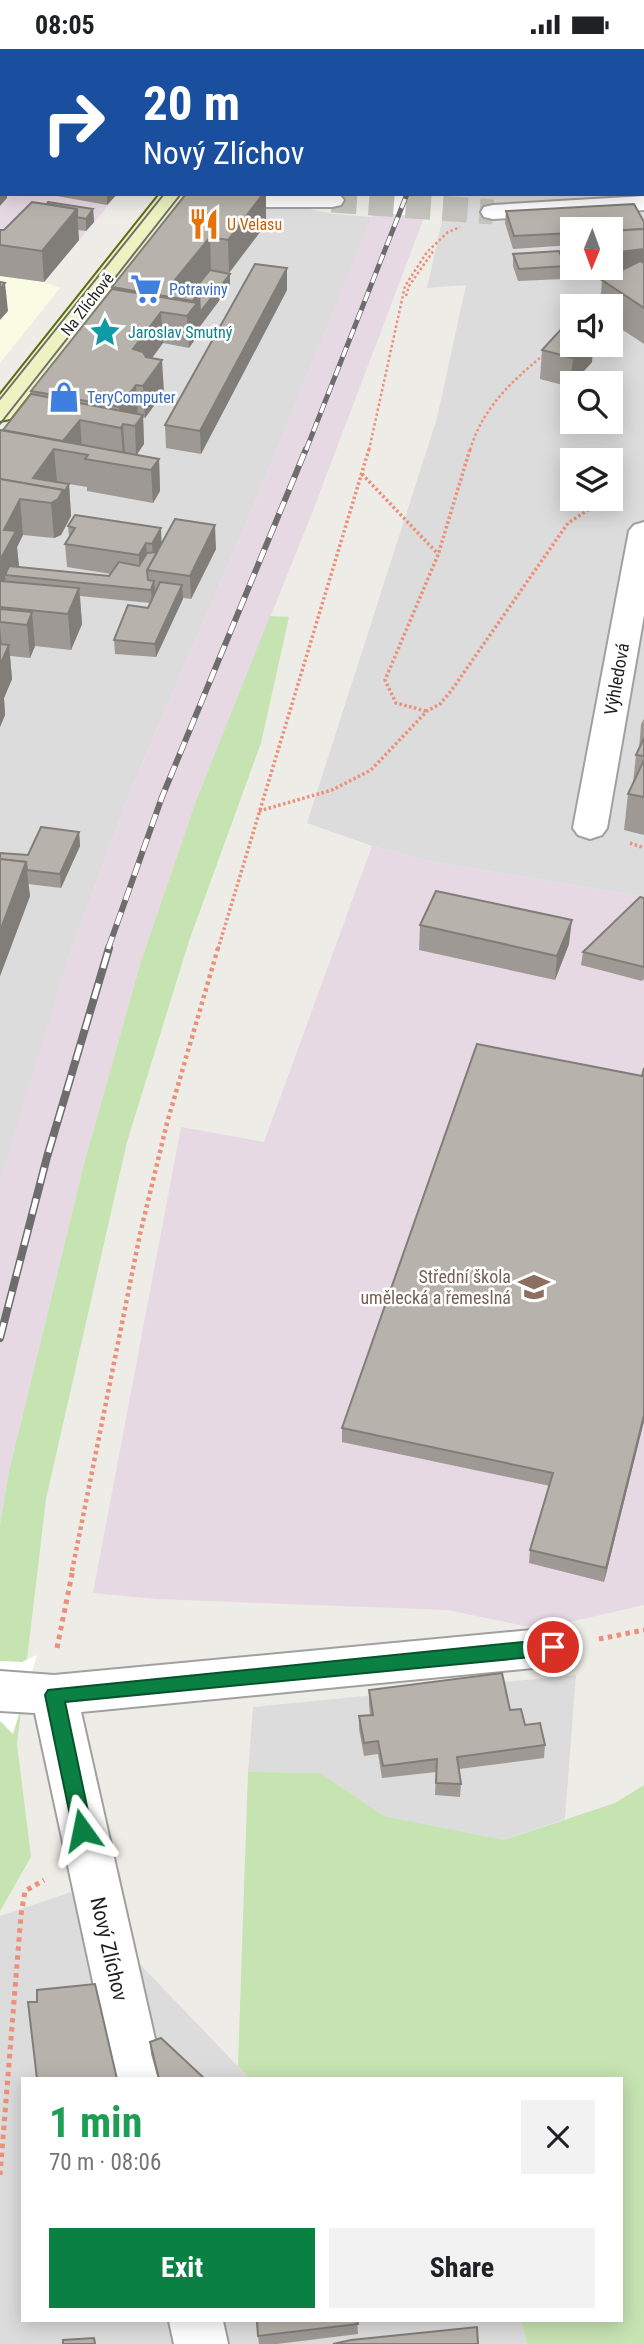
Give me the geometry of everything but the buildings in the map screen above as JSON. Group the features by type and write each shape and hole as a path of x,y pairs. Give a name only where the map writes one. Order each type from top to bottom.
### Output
{"street":[{"name":"Na Zlíchově","path":"0,413 171,196"},
{"path":"213,196 256,200 332,200"},
{"path":"493,212 641,196"},
{"name":"Výhledová","path":"590,828 644,531"},
{"path":"27,1693 553,1647"},
{"name":"Nový Zlíchov","path":"27,1693 88,1856 139,2077"},
{"path":"196,2322 201,2344"}],"path":[{"path":"27,1693 54,1660 140,1234 167,1123 258,811 376,427 397,325 409,286 433,250 452,232 493,212"},
{"path":"427,711 396,703 385,680 438,555 475,430 508,384 550,349"},
{"path":"362,473 438,555"},
{"path":"258,811 332,790 371,770 427,711 440,704 451,691 568,523 586,511"},
{"path":"0,2175 25,1891 88,1856"}],"shaded area":[{"path":"0,196 116,196 44,282 0,276"},
{"path":"200,196 372,217 254,505 130,792 70,954 0,1183 0,451"},
{"path":"380,196 432,196 311,516 196,801 141,961 85,1160 9,1471 0,1524 0,1183 70,954 130,792 254,505"},
{"path":"448,196 644,196 644,897 434,862 372,846 307,823 437,418 466,285 427,288"},
{"path":"0,276 44,282 60,288 0,363"},
{"path":"372,846 434,862 644,897 644,1605 539,1629 447,1610 156,1599 93,1593 181,1127 264,1142"},
{"path":"576,1675 565,1819 504,1840 384,1816 320,1773 248,1772 253,1707"},
{"path":"71,1892 248,2077 21,2077 21,2322 521,2322 527,2344 0,2344 0,1916"}],"green space":[{"path":"270,616 289,617 261,743 189,941 127,1142 46,1499 17,1744 31,1857 0,1911 0,1524 9,1471 85,1160 141,961 196,801"},
{"path":"248,1772 320,1773 384,1816 504,1840 615,1803 644,1785 644,2344 527,2344 521,2322 623,2322 623,2077 248,2077 238,2066"}],"pier":[{"path":"380,196 432,197 424,217 373,212"},
{"path":"37,1655 13,1734 0,1721 0,1661 22,1662"}],"tunnel":[{"path":"332,200 493,212"}],"tram line":[{"path":"0,399 162,196"},
{"path":"0,424 179,196"}],"railway":[{"path":"306,450 406,196"},
{"path":"108,949 162,797 306,449"},
{"path":"0,1338 47,1157 109,948"}],"place":[{"name":"U Velasu","path":"204,224"},
{"name":"Potraviny","path":"146,289"},
{"name":"Jaroslav Smutný","path":"105,332"},
{"name":"TeryComputer","path":"64,397"},
{"name":"Střední škola umělecká a řemeslná","path":"534,1287"}],"route":[{"path":"82,1830 54,1695 553,1647"}]}
